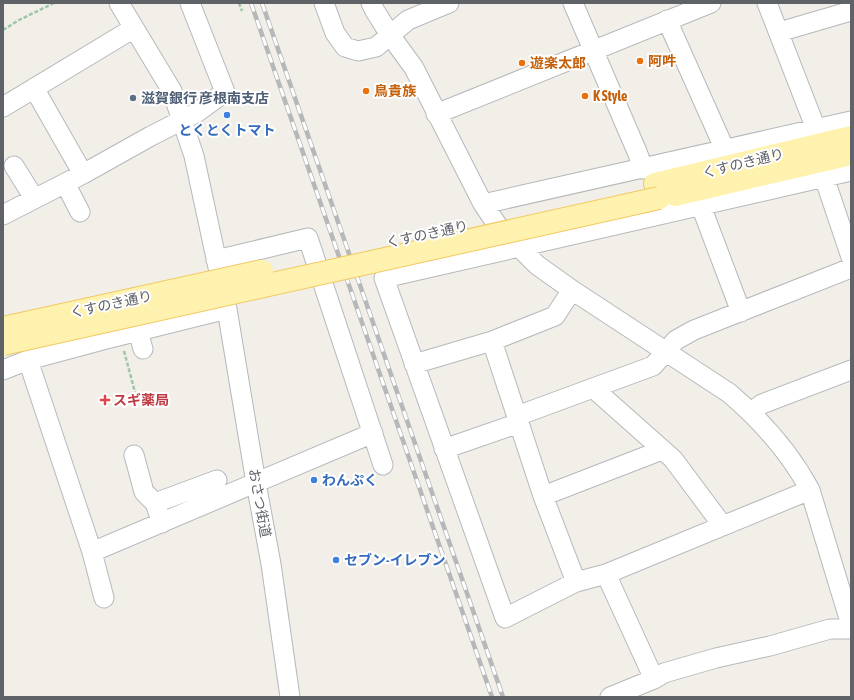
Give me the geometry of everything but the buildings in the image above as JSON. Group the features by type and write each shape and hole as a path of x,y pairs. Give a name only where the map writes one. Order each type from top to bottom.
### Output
{"main road":[{"name":"くすのき通り","path":"3,344 652,184 851,137"},
{"name":"くすのき通り","path":"3,328 652,184 851,154"}],"street":[{"name":"おさつ街道","path":"118,3 172,91 194,156 227,309 231,384 239,427 256,483 271,564 290,697"},
{"path":"3,215 196,113 225,92 190,3"},
{"path":"324,3 334,33 345,47 358,51 376,47 408,20 448,3"},
{"path":"371,3 390,35 414,68 483,204 498,226 537,265 572,290 729,393 751,412 787,453 810,490 851,625"},
{"path":"572,3 652,184"},
{"path":"436,114 711,3"},
{"path":"767,3 816,129"},
{"path":"779,32 851,11"},
{"path":"667,20 725,150"},
{"path":"3,107 134,28"},
{"path":"34,88 50,108 83,174"},
{"path":"483,204 652,184 725,150 851,121"},
{"path":"14,166 34,198"},
{"path":"810,490 606,574 576,582 505,618 384,278 851,171"},
{"path":"824,177 851,257"},
{"path":"65,183 80,212"},
{"path":"701,206 741,312"},
{"path":"216,260 308,238 383,465"},
{"path":"444,449 593,388 653,366 667,352 676,340 694,330 851,268"},
{"path":"414,364 492,341 555,316 572,290"},
{"path":"3,370 28,360 227,309"},
{"path":"138,331 142,349"},
{"path":"492,341 543,496 576,582"},
{"path":"28,360 70,475 104,598"},
{"path":"751,412 762,404 851,370"},
{"path":"593,388 673,459 723,526"},
{"path":"92,552 373,433"},
{"path":"543,496 662,450"},
{"path":"134,455 144,492 155,503 162,523"},
{"path":"155,503 217,480"},
{"path":"606,574 654,679"},
{"path":"610,697 654,679 664,673 716,658 770,646 830,629 851,629"}],"path":[{"path":"3,30 19,20 54,3"},
{"path":"239,3 242,11"},
{"path":"123,349 136,396 132,397"}],"railway":[{"path":"251,3 492,697"},
{"path":"262,3 503,697"}],"place":[{"name":"阿吽","path":"640,61"},
{"name":"遊楽太郎","path":"522,63"},
{"name":"鳥貴族","path":"366,91"},
{"name":"K Style","path":"585,96"},
{"name":"滋賀銀行 彦根南支店","path":"133,98"},
{"name":"とくとくトマト","path":"227,115"},
{"name":"スギ薬局","path":"105,400"},
{"name":"わんぷく","path":"314,480"},
{"name":"セブン-イレブン","path":"336,560"}]}
